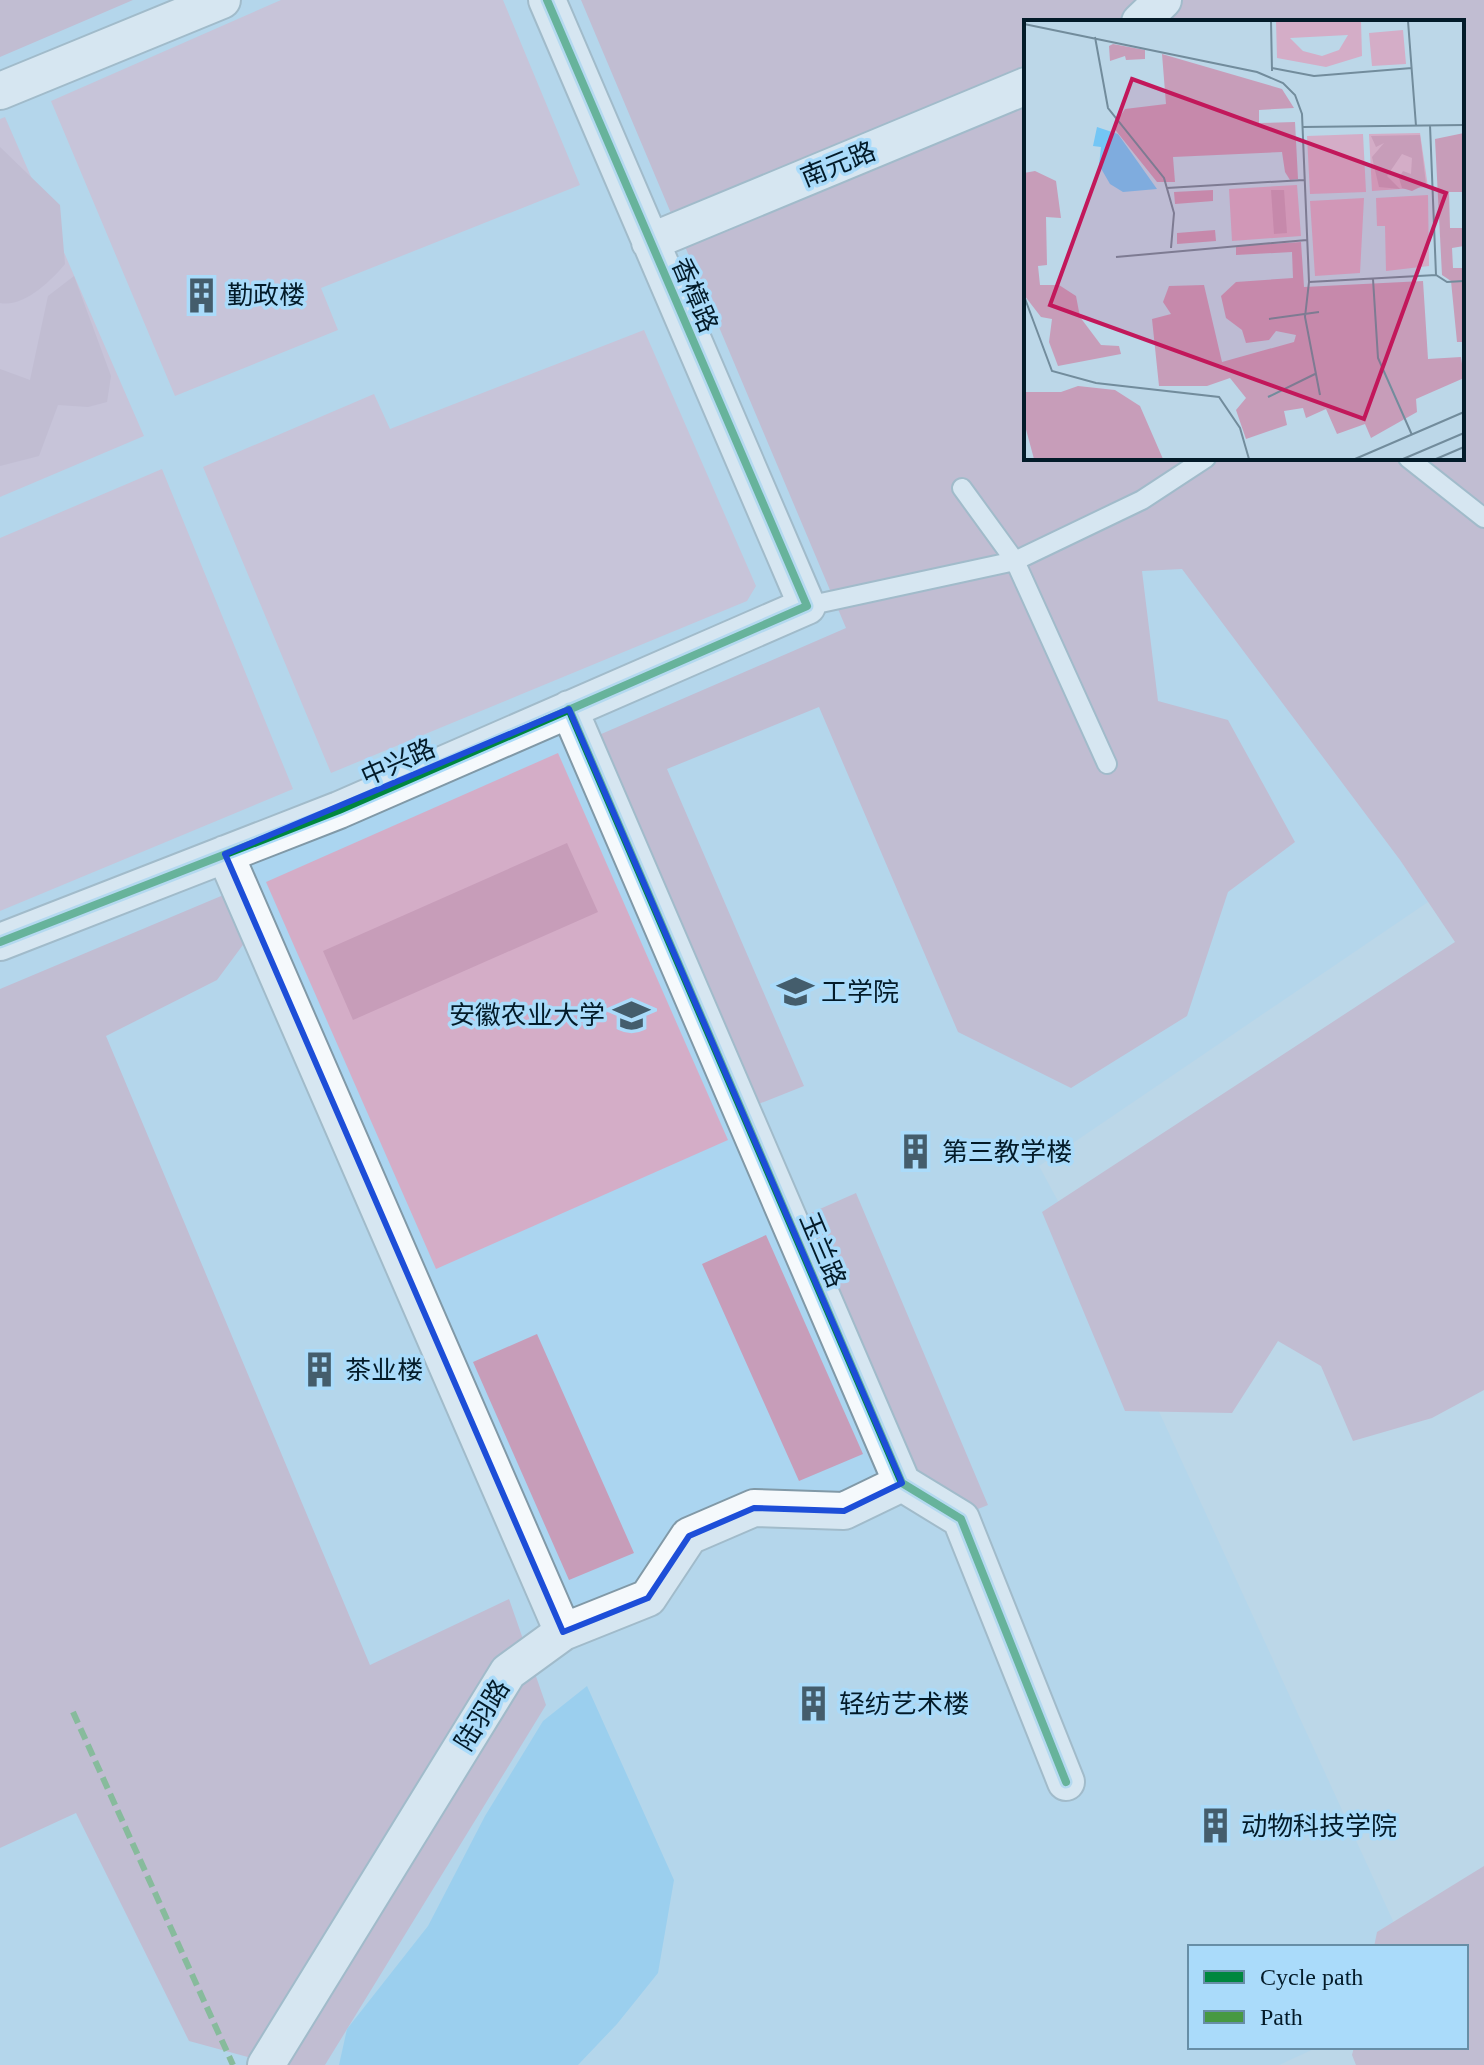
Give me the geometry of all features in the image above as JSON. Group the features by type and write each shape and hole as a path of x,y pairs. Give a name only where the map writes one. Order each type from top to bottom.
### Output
{"street":[{"path":"0,91 222,0"},
{"name":"香樟路","path":"547,0 807,606"},
{"path":"1142,20 1163,0"},
{"name":"南元路","path":"650,242 1024,87"},
{"name":"中兴路","path":"0,942 339,810 807,606"},
{"name":"玉兰路","path":"569,709 902,1483"},
{"path":"225,854 563,1632"},
{"path":"902,1483 961,1519 1066,1782"},
{"name":"陆羽路","path":"266,2065 508,1672 563,1632 648,1598 689,1536 754,1508 844,1511 902,1483"}],"lane":[{"path":"807,606 1015,561 1142,500 1203,460"},
{"path":"1411,460 1484,518"},
{"path":"962,488 1015,561 1107,764"}],"highlighted area":[{"path":"569,709 902,1483 844,1511 754,1508 689,1536 648,1598 563,1632 225,854"}],"shaded area":[{"name":"安徽农业大学","path":"0,0 1484,0 1484,864 1039,1166 1087,1255 1404,1945 1188,1945 1188,2049 1314,2049 1279,2065 0,2065"},
{"path":"0,0 133,0 0,57"},
{"path":"281,0 503,0 580,185 321,288 338,330 175,396 51,101"},
{"path":"581,0 1484,0 1484,1390 1432,1418 1353,1441 1321,1366 1278,1341 1232,1413 1125,1411 1042,1212 1455,942 1400,860 1182,569 1142,571 1158,701 1228,720 1295,842 1228,892 1187,1016 1071,1088 958,1032 819,707 667,769 804,1086 751,1107 592,738 846,628"},
{"path":"5,117 144,436 0,497 0,119"},
{"path":"0,147 60,205 65,264 36,292 9,303 0,303"},
{"path":"74,276 111,376 107,402 88,407 58,405 39,456 0,466 0,369 30,380 48,296"},
{"path":"644,330 756,586 747,601 331,773 203,467 374,394 390,429"},
{"path":"162,469 293,789 0,911 0,538"},
{"path":"558,753 728,1140 436,1269 266,882"},
{"path":"567,843 598,912 353,1020 323,951"},
{"path":"233,891 251,934 217,980 106,1036 370,1665 509,1599 546,1705 325,2065 277,2065 189,2041 76,1813 0,1848 0,989"},
{"path":"856,1193 988,1505 968,1513 916,1476 804,1216"},
{"path":"766,1235 863,1454 799,1481 702,1264"},
{"path":"537,1334 634,1553 569,1580 473,1362"},
{"path":"1484,1866 1484,2065 1356,2065 1352,2055 1354,2049 1468,2049 1468,1945 1374,1945 1377,1932"}],"water":[{"path":"587,1686 674,1880 658,1973 617,2024 578,2065 339,2065 347,2029 428,1926 485,1816 543,1721"}],"marked path":[{"path":"73,1712 233,2065"}],"cycle path":[{"path":"0,942 339,810 807,606 547,0"},
{"path":"569,709 902,1483 961,1519 1066,1782"}],"place":[{"name":"勤政楼","path":"201,295"},
{"name":"工学院","path":"795,992"},
{"name":"安徽农业大学","path":"631,1015"},
{"name":"第三教学楼","path":"916,1152"},
{"name":"茶业楼","path":"319,1370"},
{"name":"轻纺艺术楼","path":"813,1704"},
{"name":"动物科技学院","path":"1215,1826"}]}
